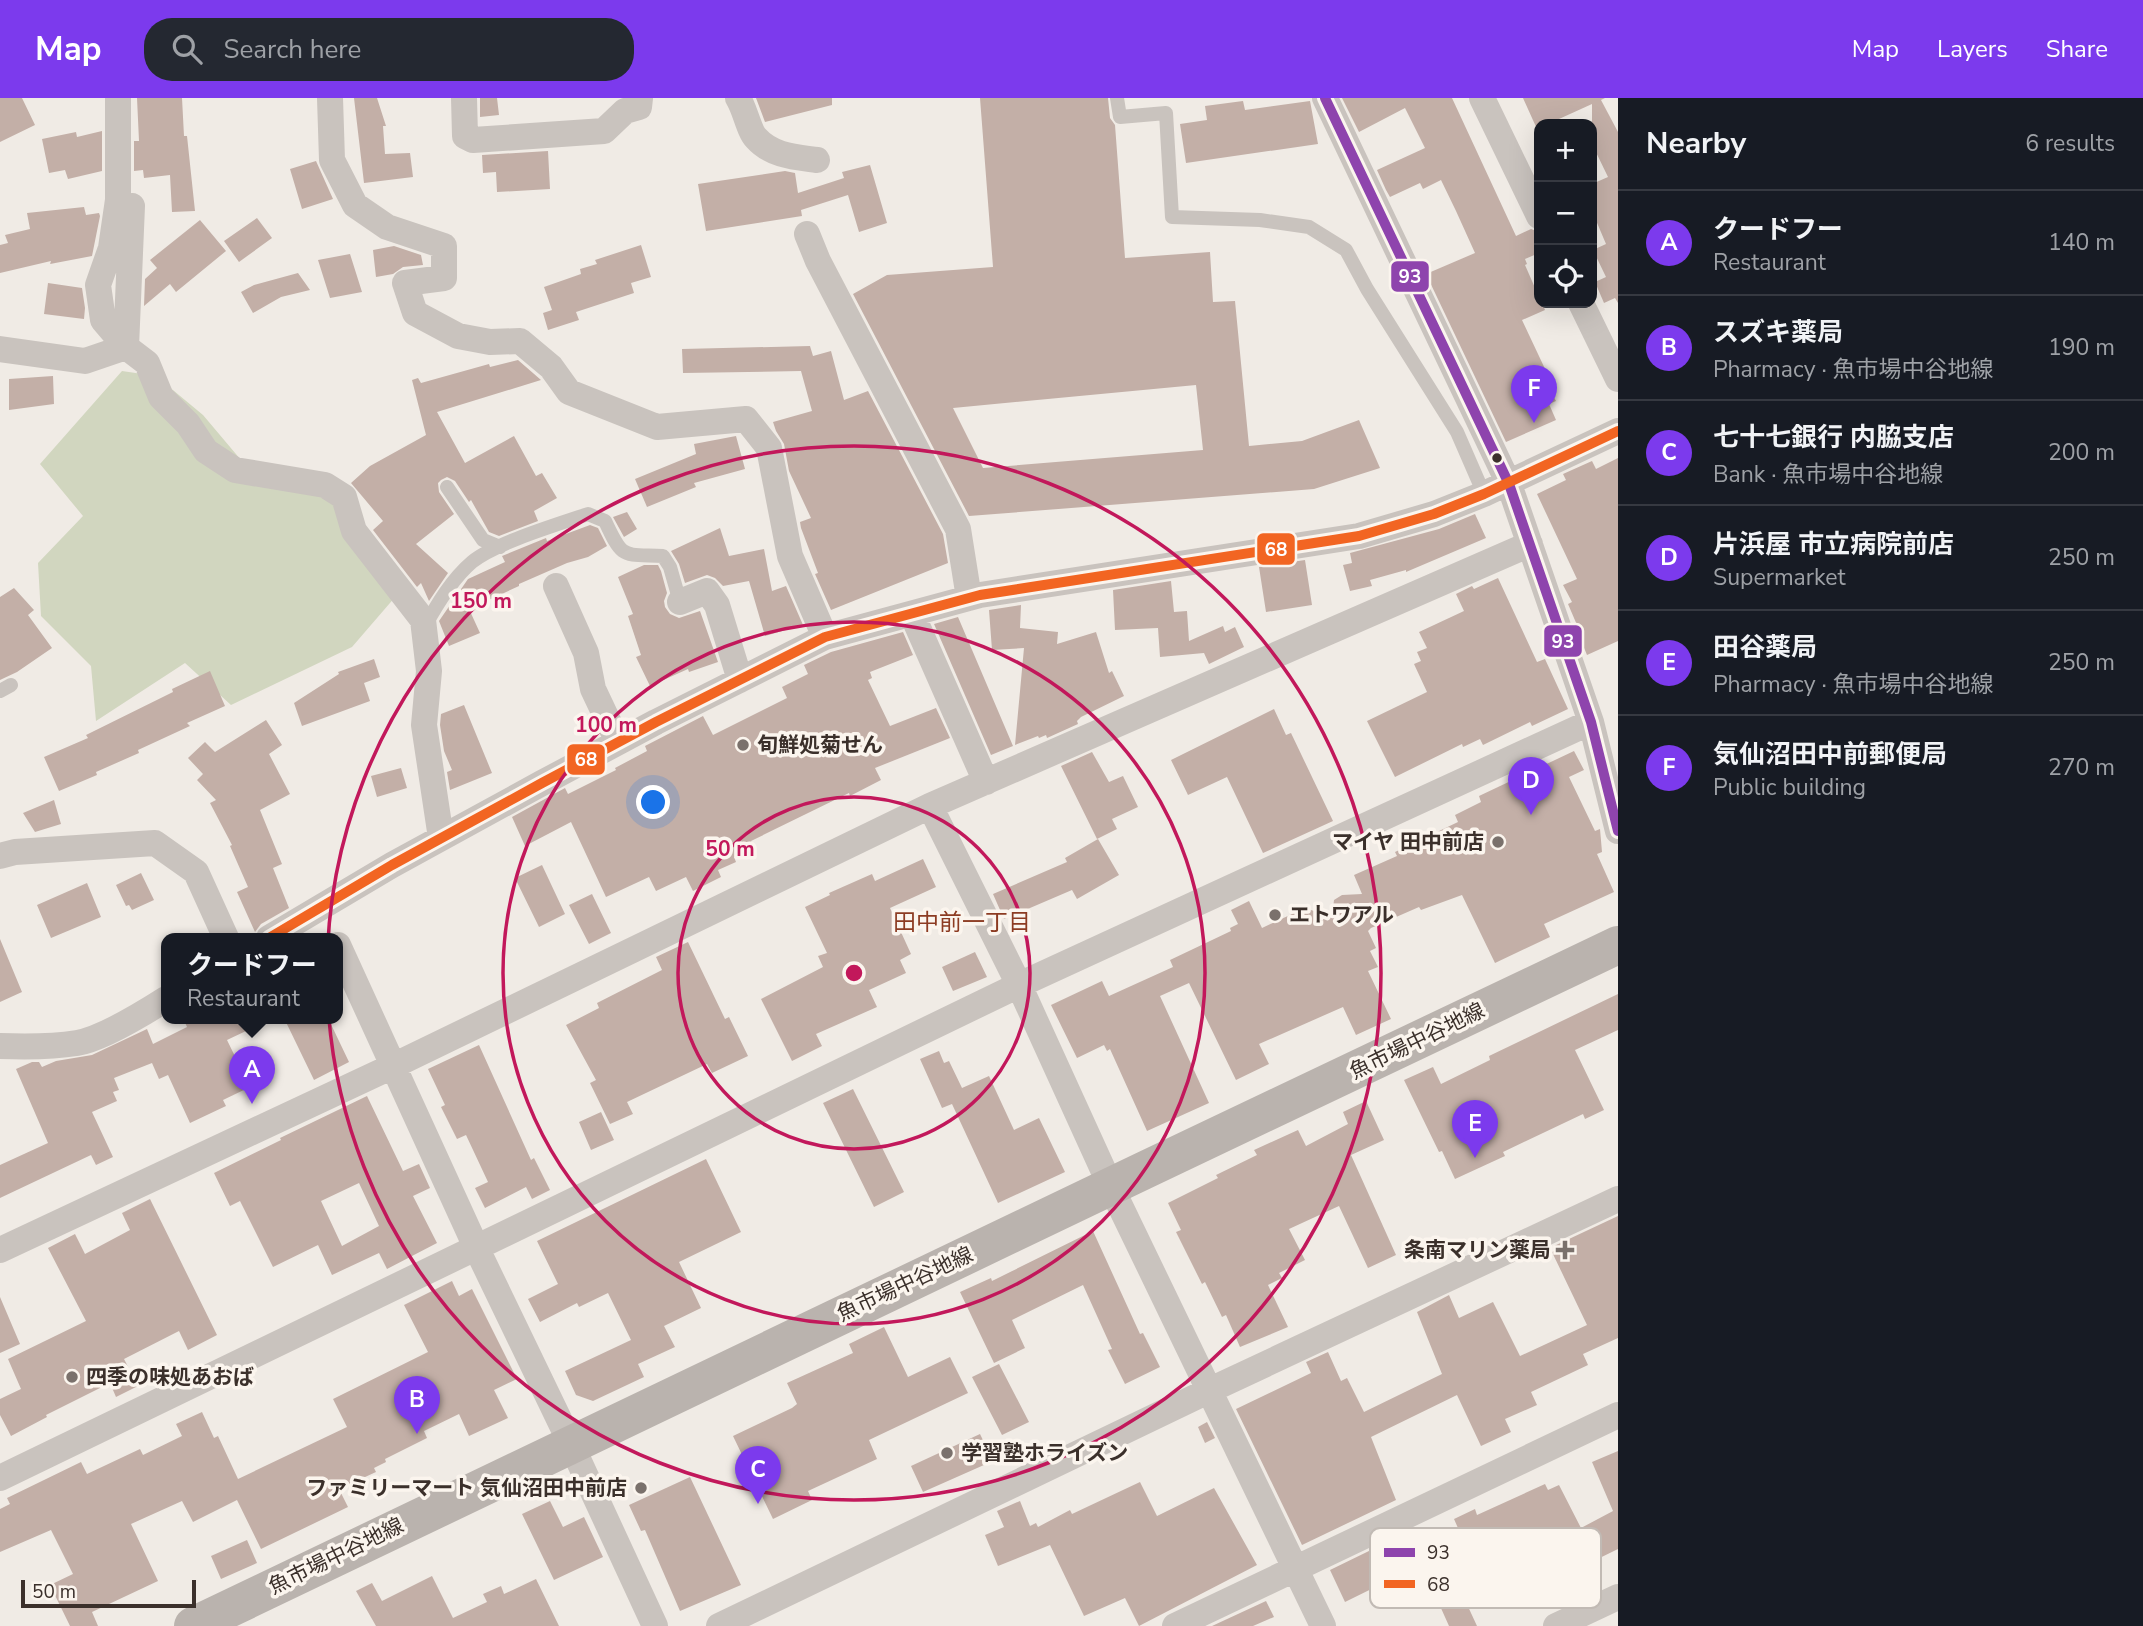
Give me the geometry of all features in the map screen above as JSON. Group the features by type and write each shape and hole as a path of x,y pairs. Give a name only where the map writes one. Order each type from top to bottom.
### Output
{"street":[{"path":"118,98 118,200 111,248 98,285 103,320 126,347 147,363 160,397 188,424 206,451 235,470 325,485 344,497 354,531 423,620 429,671 424,725 442,838"},
{"path":"126,347 136,98"},
{"path":"330,98 332,160 355,205 387,227 444,246 444,278 405,283 415,313 458,336 490,342 520,341 551,367 569,392 657,427 746,419 769,448 790,556 825,638"},
{"path":"464,98 465,136 473,140 604,131 625,111 639,107 640,98"},
{"path":"738,98 746,111 755,137 780,155 817,160"},
{"path":"1325,98 1509,484 1591,722 1618,831"},
{"path":"1482,98 1534,206"},
{"path":"807,234 818,261 958,529 969,598"},
{"path":"1583,308 1618,379"},
{"path":"0,349 85,362 126,347"},
{"path":"278,933 442,838 618,742 825,638 969,598 1359,536 1434,514 1509,484 1618,430"},
{"path":"0,1250 393,1066 930,806 1530,544"},
{"path":"556,586 586,653 593,689 618,742"},
{"path":"680,602 706,592 717,605 740,680"},
{"path":"912,614 986,782"},
{"path":"0,1478 1019,985 1591,722"},
{"path":"930,806 1019,985 1111,1187 1323,1626"},
{"path":"0,856 15,852 155,843 197,872 224,933"},
{"path":"321,908 332,933"},
{"name":"魚市場中谷地線","path":"193,1626 570,1442 1618,945"},
{"path":"343,956 476,1247 655,1626"},
{"path":"0,1046 80,1043 133,1020 161,1002"},
{"path":"719,1626 1208,1391 1618,1199"},
{"path":"1380,1528 1618,1415"},
{"path":"1175,1626 1370,1533"},
{"path":"1601,1605 1618,1597"},
{"path":"1556,1626 1594,1608"}],"lane":[{"path":"1117,98 1120,117 1166,113 1172,217 1259,220 1309,227 1346,250 1367,289 1457,432 1484,494"},
{"path":"447,487 483,540 500,547"},
{"path":"424,629 440,599 473,561 500,547 588,514 605,521 617,547 628,556 663,556 670,566 680,602"}],"green space":[{"path":"122,371 156,376 203,415 241,460 332,501 396,596 352,647 231,705 185,663 96,721 91,666 41,616 38,563 83,516 40,464"}],"building":[{"path":"0,98 22,98 35,125 0,142"},
{"path":"137,98 182,98 184,136 187,136 195,211 172,212 170,175 144,178 143,170 134,171 134,141 139,141"},
{"path":"354,98 377,98 386,126 383,126 385,154 410,153 413,177 364,183"},
{"path":"480,98 497,98 499,115 480,117"},
{"path":"756,98 832,98 832,105 765,122"},
{"path":"980,98 1108,98 1110,118 1115,125 1125,258 1210,252 1213,302 1235,301 1249,446 1302,441 1359,420 1380,468 1314,489 969,516 853,294 887,275 993,267","holes":["1196,385 1203,450 983,468 953,408"]},
{"path":"1342,98 1452,98 1516,236 1534,230 1534,255 1525,259 1525,265 1534,286 1534,308 1545,310 1522,320 1554,388 1550,390 1556,401 1549,404 1556,420 1506,442 1426,274 1475,253 1456,211 1441,180 1423,189 1420,183 1390,197 1386,190 1377,170 1425,148 1405,108 1359,132"},
{"path":"1523,98 1605,98 1601,100 1618,132 1618,303 1615,298 1604,303 1597,287 1597,281 1606,277 1597,258 1597,248 1606,244 1597,223 1597,182 1608,177 1597,154 1597,119 1592,119 1592,104 1559,119 1534,119 1534,122"},
{"path":"1243,101 1245,110 1310,101 1318,144 1186,163 1180,124 1207,120 1205,106"},
{"path":"102,131 102,171 68,179 65,170 49,173 42,139 76,132 77,137"},
{"path":"548,151 550,189 497,192 496,172 483,173 482,155"},
{"path":"316,161 333,199 302,209 290,169"},
{"path":"870,165 887,223 859,232 848,195 801,210 802,216 706,231 698,184 785,171 795,173 798,193 844,178 842,172"},
{"path":"84,207 86,215 99,213 100,216 92,256 50,264 51,261 0,273 0,245 8,243 5,235 30,229 27,213"},
{"path":"257,218 272,238 239,262 224,241"},
{"path":"200,220 226,251 176,292 170,284 144,306 145,279 157,268 150,260"},
{"path":"641,245 651,277 631,283 634,293 576,312 579,320 548,330 543,313 552,310 544,287 581,274 580,269 597,264 595,260"},
{"path":"394,246 421,255 423,265 403,267 393,274 376,277 373,250"},
{"path":"350,254 362,292 330,298 318,260"},
{"path":"298,273 310,290 281,297 253,313 241,292 254,285"},
{"path":"48,283 82,288 84,319 44,314"},
{"path":"810,346 813,356 831,351 844,400 868,391 943,534 948,563 831,610 815,574 818,573 801,528 800,522 811,518 789,471 784,444 773,422 812,411 801,371 683,373 682,349"},
{"path":"518,360 541,380 437,412 465,463 514,436 536,476 542,473 557,498 534,511 538,521 499,536 489,532 471,500 469,502 455,481 447,477 441,480 438,483 439,492 454,514 416,544 448,573 429,601 421,583 417,587 373,530 383,521 351,483 370,466 426,435 412,380 418,378 421,383 489,364 490,367"},
{"path":"53,376 54,404 9,410 9,379"},
{"path":"736,436 745,469 694,483 696,487 647,507 635,479 696,454 694,444"},
{"path":"1618,458 1618,641 1587,655 1568,604 1572,602 1563,585 1577,579 1537,494 1566,480 1563,474 1592,461 1596,469"},
{"path":"627,512 637,529 624,537 613,517"},
{"path":"1475,514 1486,538 1406,572 1370,580 1372,586 1350,591 1343,565 1352,563 1350,553 1439,529"},
{"path":"590,525 598,528 607,546 588,557 567,563 469,609 480,633 449,646 439,621 468,579 505,562 502,556 546,538 547,541"},
{"path":"720,528 729,556 764,549 772,591 786,586 803,625 765,636 749,581 723,586 707,575 685,583 679,564 671,551"},
{"path":"1305,560 1312,605 1266,612 1259,567"},
{"path":"644,565 658,565 667,593 665,607 670,614 679,618 700,611 718,662 689,672 688,669 650,686 636,657 641,655 628,616 633,614 618,577"},
{"path":"1498,578 1537,662 1545,659 1568,709 1532,726 1530,722 1483,745 1480,739 1463,747 1462,744 1395,777 1367,721 1427,692 1414,664 1421,661 1417,652 1427,648 1419,632 1464,611 1456,594"},
{"path":"1171,581 1174,612 1187,611 1189,641 1223,626 1225,632 1235,627 1244,647 1209,664 1204,653 1160,657 1158,628 1115,630 1113,590"},
{"path":"14,588 34,610 28,615 52,648 0,680 0,597"},
{"path":"1021,605 1020,628 1058,632 1057,644 1096,632 1109,673 1112,671 1124,696 1081,717 1077,721 1078,724 1047,738 1046,735 1039,738 1038,736 1015,745 1024,648 992,650 989,610"},
{"path":"958,617 1013,746 991,755 934,624"},
{"path":"903,632 913,655 870,672 872,678 868,680 890,726 936,708 950,738 875,768 881,780 751,841 754,847 734,857 736,862 718,870 721,877 693,891 686,877 656,891 649,877 606,897 571,822 525,846 512,817 565,788 568,794 616,770 615,768 647,751 645,746 703,716 713,735 787,698 782,687 808,674 804,665 831,652"},
{"path":"374,659 380,677 364,683 370,701 302,726 294,703 339,674 338,672"},
{"path":"210,671 225,706 187,723 190,726 138,750 139,753 96,772 97,775 59,791 44,757 88,738 86,735"},
{"path":"464,705 492,773 450,790 447,772 452,770 444,751 441,714"},
{"path":"1274,709 1286,735 1291,733 1333,821 1263,853 1227,777 1188,795 1171,760"},
{"path":"266,720 282,745 269,754 290,794 260,810 282,864 273,868 289,908 261,924 255,932 237,892 248,887 230,846 232,845 210,803 216,800 197,780 203,774 188,758 205,742 215,752"},
{"path":"1574,751 1584,770 1569,777 1595,831 1600,829 1602,852 1597,854 1614,892 1544,924 1550,937 1495,963 1462,895 1421,910 1419,907 1371,928 1368,931 1376,948 1370,951 1378,967 1368,971 1391,1019 1356,1035 1343,1007 1259,1044 1269,1064 1236,1080 1189,983 1160,996 1209,1103 1147,1131 1110,1049 1107,1051 1104,1045 1077,1058 1051,1005 1102,981 1109,996 1173,967 1170,960 1231,931 1230,928 1238,924 1231,910 1249,901 1262,928 1305,908 1332,917 1334,900 1342,895 1362,894 1354,875 1397,856 1395,852 1458,822 1455,815 1481,802 1479,796"},
{"path":"1092,752 1109,782 1123,776 1138,807 1112,819 1117,829 1097,839 1061,766"},
{"path":"401,768 407,788 377,797 371,776"},
{"path":"54,800 61,824 35,832 23,813"},
{"path":"1098,839 1119,875 1077,899 1072,890 1004,919 993,894 1067,862 1065,858"},
{"path":"923,859 936,887 890,908 911,954 900,960 906,973 869,990 877,1007 816,1034 822,1046 792,1061 761,999 823,967 818,956 827,953 805,907 872,874 875,881"},
{"path":"542,865 565,914 539,927 515,878"},
{"path":"141,873 154,900 132,910 129,905 126,906 116,885"},
{"path":"87,883 101,917 51,938 37,905"},
{"path":"592,894 611,933 589,944 569,905"},
{"path":"0,939 22,992 0,1002"},
{"path":"688,942 725,1019 729,1017 748,1056 712,1073 707,1064 627,1102 633,1114 610,1124 590,1083 596,1080 566,1025 599,1008 597,1003 662,970 656,957"},
{"path":"975,952 987,977 953,991 942,967"},
{"path":"1618,994 1618,1030 1575,1050 1604,1110 1585,1119 1583,1114 1503,1152 1505,1156 1455,1179 1404,1080 1433,1067 1441,1084 1490,1060 1489,1056"},
{"path":"186,1024 260,1024 227,1040 250,1087 223,1100 226,1106 190,1123 168,1075 159,1079 152,1063 114,1078 119,1090 113,1092 117,1101 92,1112 113,1157 96,1165 91,1155 0,1198 0,1165 48,1143 16,1069 32,1062 39,1062 42,1067 56,1061 92,1055 147,1029 153,1044 187,1027"},
{"path":"287,1024 331,1024 349,1062 314,1080"},
{"path":"479,1045 531,1160 534,1158 550,1190 532,1199 526,1187 485,1208 475,1188 488,1182 466,1135 457,1139 441,1107 445,1105 428,1069"},
{"path":"939,1051 944,1063 949,1061 962,1088 989,1076 1014,1130 1039,1118 1065,1172 998,1203 952,1104 942,1108 920,1059"},
{"path":"853,1089 904,1192 874,1207 823,1103"},
{"path":"367,1096 403,1171 419,1164 430,1188 413,1196 437,1243 387,1269 379,1253 332,1275 318,1245 273,1267 240,1201 230,1206 214,1173 281,1140 280,1138","holes":["359,1183 379,1226 342,1246 321,1201"]},
{"path":"1366,1101 1384,1140 1351,1155 1396,1255 1368,1268 1339,1206 1289,1229 1305,1260 1279,1273 1282,1278 1268,1285 1288,1327 1240,1347 1226,1315 1222,1317 1205,1282 1202,1284 1176,1232 1181,1230 1168,1203 1257,1155 1254,1150 1298,1130 1306,1146 1348,1124 1343,1112"},
{"path":"601,1112 614,1140 591,1150 579,1122"},
{"path":"706,1159 741,1232 679,1262 701,1308 664,1326 675,1347 638,1364 644,1377 593,1401 576,1395 565,1371 631,1340 608,1293 579,1307 577,1303 540,1322 528,1299 558,1284 537,1241"},
{"path":"150,1199 217,1335 188,1350 179,1331 124,1359 138,1386 116,1397 110,1383 11,1436 0,1415 0,1399 21,1389 8,1359 86,1321 48,1248 75,1234 85,1254 130,1230 122,1213"},
{"path":"1618,1216 1618,1338 1583,1354 1588,1365 1531,1392 1537,1405 1505,1419 1511,1432 1481,1446 1457,1395 1371,1437 1396,1500 1302,1545 1236,1409 1311,1373 1306,1362 1328,1352 1341,1381 1347,1378 1364,1412 1442,1374 1417,1312 1449,1295 1459,1318 1493,1302 1520,1356 1587,1325 1552,1252 1556,1250 1554,1246"},
{"path":"1093,1231 1140,1334 1143,1333 1160,1367 1125,1384 1108,1350 1112,1349 1083,1285 1012,1320 1025,1348 994,1363 960,1292 991,1278 992,1281"},
{"path":"452,1281 459,1296 472,1289 517,1379 494,1390 508,1418 469,1436 459,1414 424,1431 427,1438 385,1459 386,1462 374,1468 376,1472 339,1489 348,1507 261,1549 237,1500 193,1522 182,1501 131,1524 158,1581 92,1612 98,1626 70,1626 50,1585 73,1574 51,1530 0,1552 0,1509 10,1504 7,1498 81,1462 87,1474 140,1449 143,1455 182,1436 176,1424 202,1412 214,1438 218,1436 238,1479 347,1427 333,1399 428,1352 404,1305"},
{"path":"0,1297 20,1344 0,1353"},
{"path":"884,1327 908,1377 950,1357 968,1393 869,1440 877,1459 808,1491 812,1500 773,1519 733,1436 792,1408 797,1404 787,1383 853,1353 849,1344"},
{"path":"999,1364 1029,1422 1002,1435 972,1377"},
{"path":"1207,1422 1215,1438 1205,1443 1198,1427"},
{"path":"980,1434 993,1461 923,1492 911,1466"},
{"path":"1618,1451 1618,1549 1601,1557 1601,1528 1581,1528 1613,1511 1592,1462"},
{"path":"690,1477 741,1585 680,1611 645,1530 641,1531 629,1505"},
{"path":"1140,1482 1157,1516 1214,1488 1257,1565 1139,1626 1125,1598 1084,1616 1050,1545 998,1566 985,1535 1004,1527 997,1511 1020,1501 1030,1526 1036,1523 1038,1527 1070,1510 1072,1514"},
{"path":"1545,1484 1548,1490 1559,1485 1581,1528 1458,1528 1454,1519 1475,1509 1477,1515"},
{"path":"550,1501 563,1527 584,1517 603,1557 554,1580 522,1514"},
{"path":"247,1540 257,1563 221,1579 211,1556"},
{"path":"1370,1550 1370,1590 1345,1602 1330,1570"},
{"path":"432,1576 453,1618 487,1602 483,1594 501,1586 504,1594 536,1579 559,1626 376,1626 356,1591 372,1583 382,1601"},
{"path":"1266,1601 1274,1617 1253,1626 1212,1626"},
{"path":"1441,1608 1469,1608 1477,1626 1449,1626"}],"transit line":[{"name":"93","path":"1325,98 1509,484 1591,722 1618,831"},
{"name":"68","path":"277,933 392,865 542,783 825,637 980,595 1359,536 1434,514 1484,494 1618,431"}],"place":[{"name":"気仙沼田中前郵便局","path":"1534,423"},
{"name":"旬鮮処菊せん","path":"743,745"},
{"name":"片浜屋 市立病院前店","path":"1531,815"},
{"name":"マイヤ 田中前店","path":"1498,842"},
{"name":"エトワアル","path":"1275,915"},
{"name":"クードフー","path":"252,1104"},
{"name":"田谷薬局","path":"1475,1158"},
{"name":"条南マリン薬局","path":"1565,1250"},
{"name":"四季の味処あおば","path":"72,1377"},
{"name":"スズキ薬局","path":"417,1434"},
{"name":"学習塾ホライズン","path":"947,1453"},
{"name":"ファミリーマート 気仙沼田中前店","path":"641,1488"},
{"name":"七十七銀行 内脇支店","path":"758,1504"}],"district":[{"name":"田中前一丁目","path":"962,922"}]}
